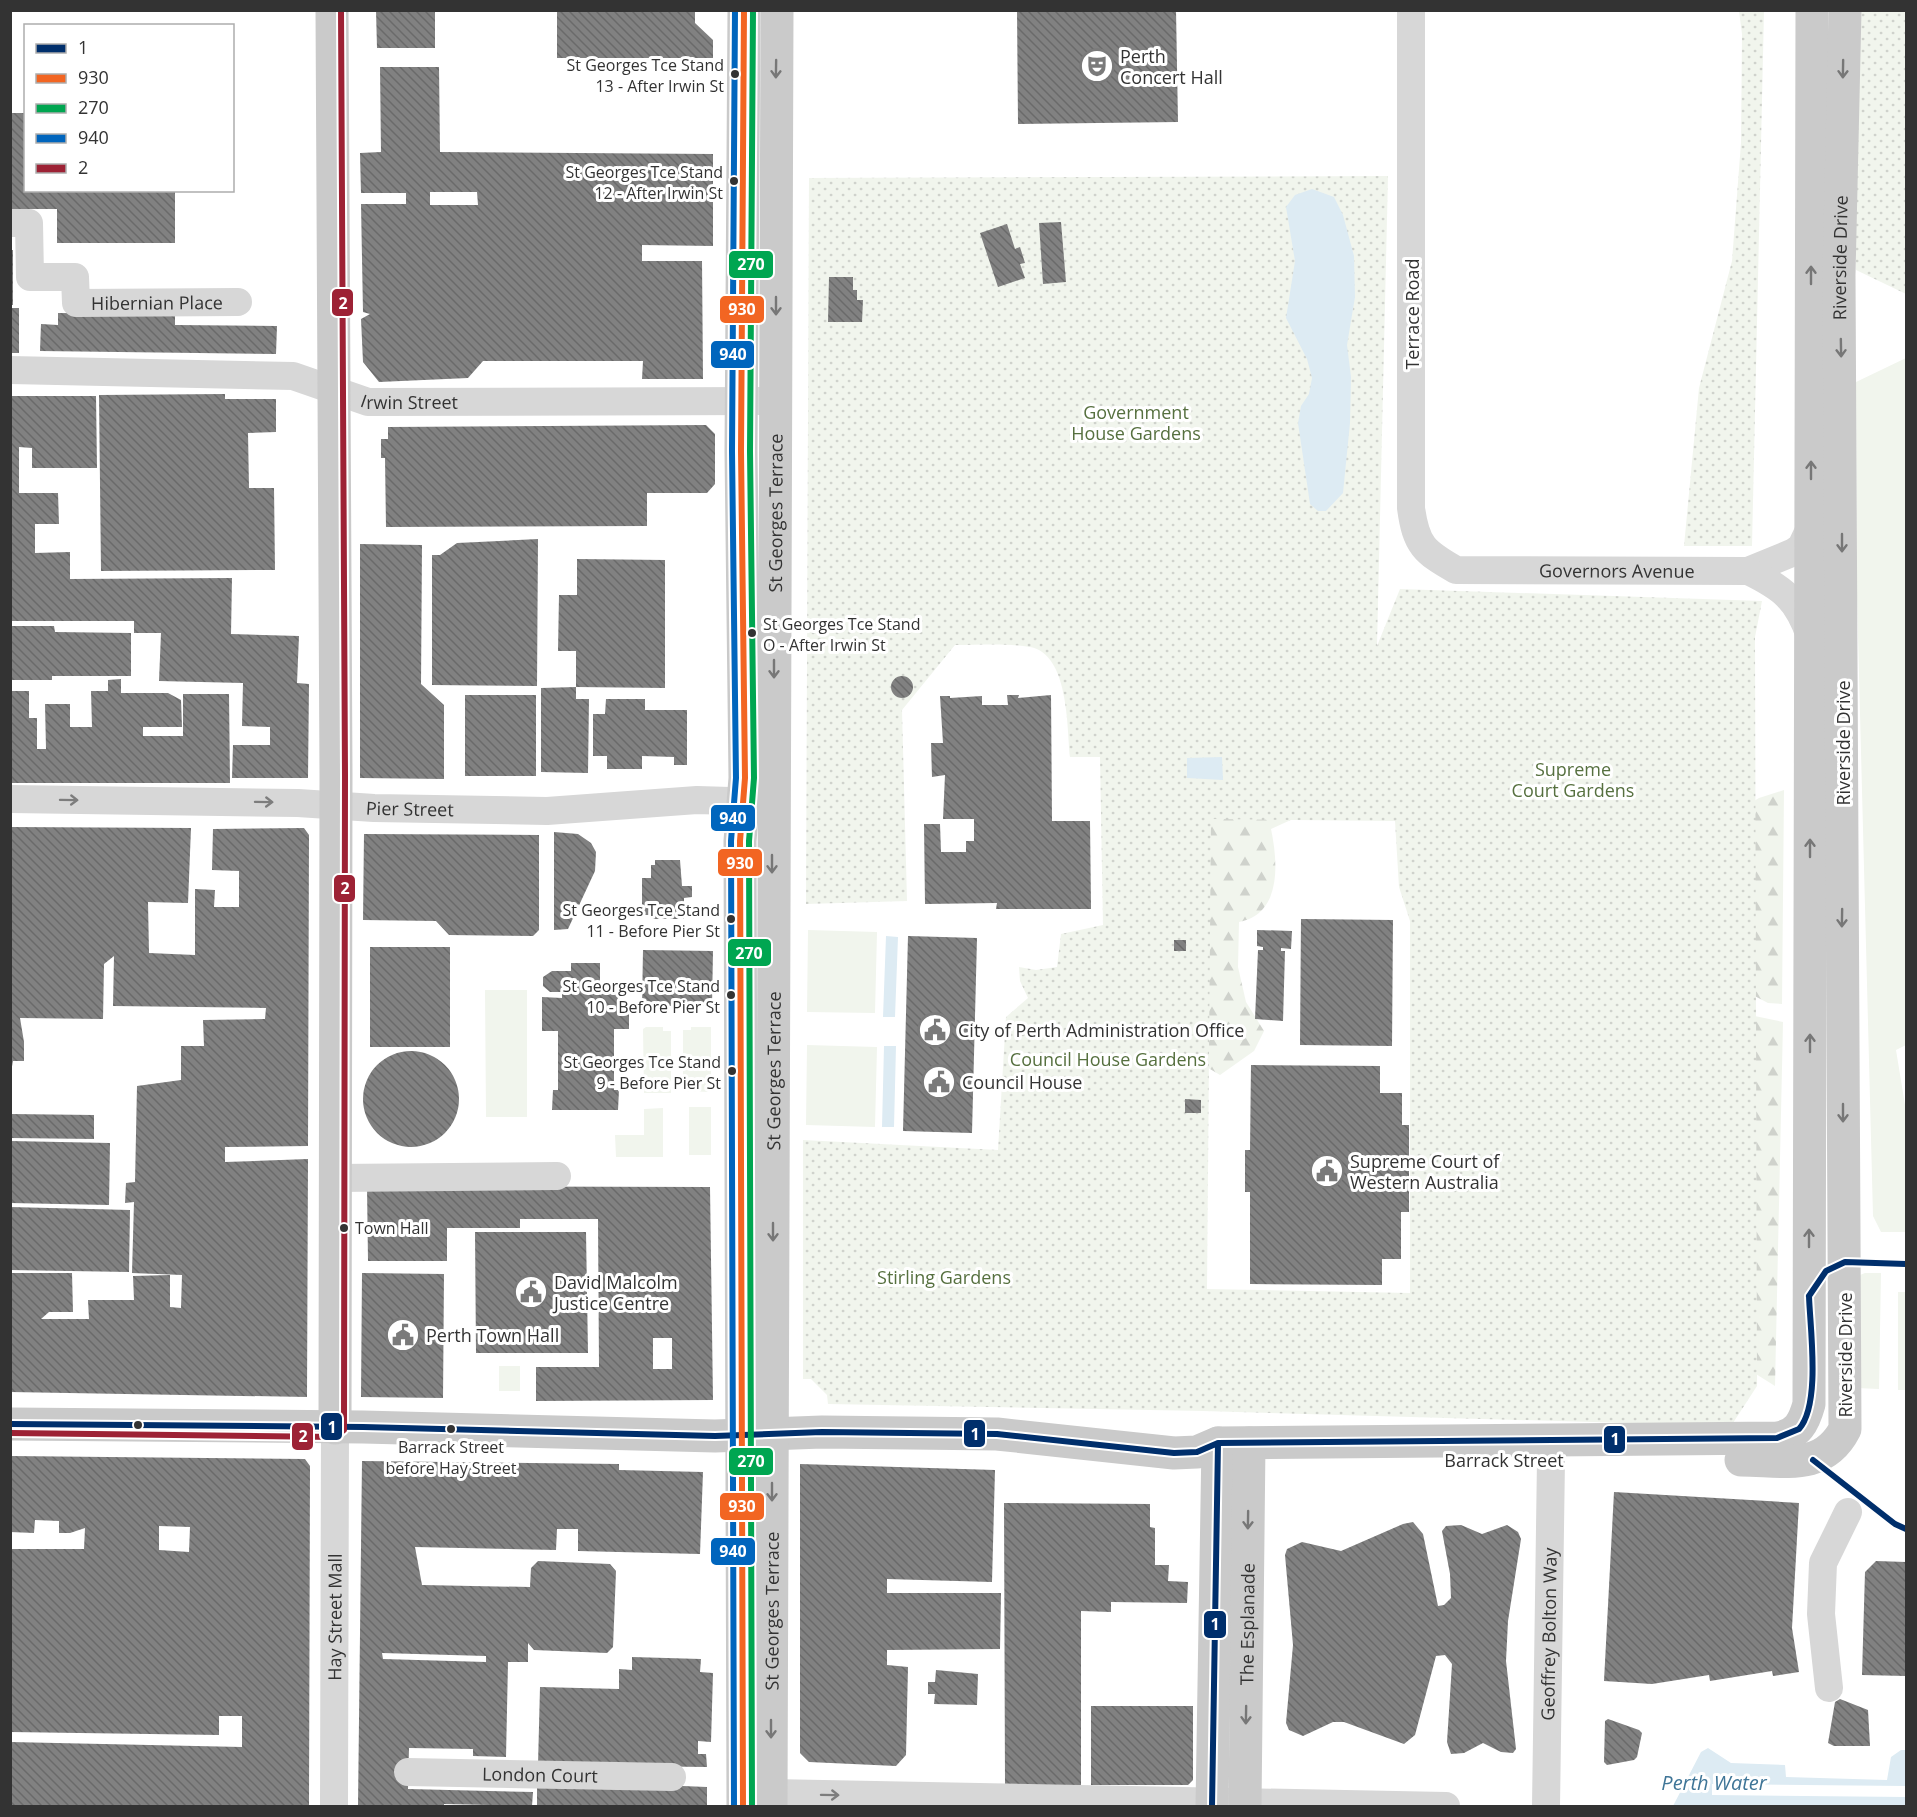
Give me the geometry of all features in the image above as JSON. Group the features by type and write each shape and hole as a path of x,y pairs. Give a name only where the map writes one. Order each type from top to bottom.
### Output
{"main road":[{"path":"332,10 336,804 335,1428"},
{"name":"St Georges Terrace","path":"744,10 741,401 745,691 758,802"},
{"name":"St Georges Terrace","path":"762,1802 758,1434 740,841 758,802 775,401 777,10"},
{"name":"Riverside Drive","path":"1777,1438 1791,1434 1803,1424 1809,1404 1812,10"},
{"name":"Riverside Drive","path":"1813,1460 1827,1453 1838,1443 1845,1429 1839,275 1845,10"},
{"path":"1809,1296 1826,1271 1845,1262"},
{"name":"Barrack Street","path":"10,1424 758,1434 997,1434 1174,1453 1777,1438"},
{"name":"Barrack Street","path":"1226,1452 1551,1459 1813,1460"},
{"name":"The Esplanade","path":"1212,1804 1226,1452"},
{"name":"The Esplanade","path":"1226,1452 1245,1805"}],"street":[{"name":"Terrace Road","path":"1411,10 1411,508 1418,541 1430,555 1456,570 1484,572"},
{"name":"Hibernian Place","path":"10,223 29,223 30,277 75,277 76,303 182,312 238,302"},
{"name":"Irwin Street","path":"20,370 293,376 368,402 775,401"},
{"name":"Governors Avenue","path":"1484,572 1748,571 1794,552 1806,540 1810,528"},
{"name":"Governors Avenue","path":"1748,571 1777,586 1790,597 1802,612 1810,636"},
{"name":"Pier Street","path":"10,799 336,804 374,808 547,811 697,800 758,802"},
{"path":"335,1178 557,1176"},
{"name":"Hay Street Mall","path":"333,1806 335,1428"},
{"name":"Geoffrey Bolton Way","path":"1546,1806 1551,1459"},
{"path":"1829,1688 1821,1614 1823,1563 1848,1512"},
{"name":"London Court","path":"408,1772 672,1777"},
{"path":"762,1802 1446,1806"}],"green space":[{"path":"1739,11 1764,11 1752,546 1684,546 1699,388 1732,261 1741,143 1742,34"},
{"path":"1855,11 1906,11 1906,294 1856,270"},
{"path":"1388,176 1377,646 1400,589 1762,601 1755,637 1757,1386 1731,1426 1203,1411 828,1404 827,1395 811,1379 803,1379 803,1140 998,1150 1006,1017 1028,998 1020,981 1019,967 1036,970 1057,967 1061,934 1103,925 1100,757 1070,757 1064,693 1052,663 1043,653 1030,647 1012,645 955,645 902,710 907,901 806,904 809,178","holes":["1211,819 1395,821 1399,887 1410,921 1410,1293 1207,1289"]},
{"path":"1906,358 1906,1045 1896,1050 1906,1111 1906,1232 1881,1232 1873,1216 1857,597 1856,382"},
{"path":"1110,765 1306,813 1271,829 1275,871 1270,898 1263,909 1253,917 1239,922 1238,967 1246,1002 1264,1031 1254,1051 1220,1075 1200,1063"},
{"path":"1784,790 1782,1004 1768,1003 1747,992 1739,810 1759,798"},
{"path":"808,930 877,932 875,1013 807,1012"},
{"path":"485,990 527,990 527,1117 486,1117"},
{"path":"1750,1015 1783,1022 1775,1386 1724,1354"},
{"path":"663,1027 663,1031 671,1031 671,1093 644,1093 643,1029"},
{"path":"691,1027 711,1027 711,1092 683,1091 683,1030 691,1030"},
{"path":"807,1045 877,1047 875,1127 806,1125"},
{"path":"689,1107 711,1107 711,1155 689,1155"},
{"path":"663,1108 663,1157 616,1157 615,1135 644,1135 644,1109"},
{"path":"1881,1273 1879,1389 1856,1388 1860,1275"},
{"path":"1898,1292 1906,1292 1906,1390 1898,1390"},
{"path":"499,1366 520,1366 520,1391 499,1391"}],"water":[{"path":"1312,189 1334,197 1343,215 1354,256 1355,297 1347,345 1351,377 1350,423 1343,493 1326,511 1318,511 1310,504 1298,423 1301,406 1309,394 1312,378 1307,359 1286,318 1295,261 1286,207 1295,195"},
{"path":"1222,757 1223,780 1187,778 1187,758"},
{"path":"886,936 898,937 895,1017 883,1017"},
{"path":"884,1046 896,1046 894,1127 882,1127"},
{"name":"Perth Water","path":"1708,1748 1731,1763 1785,1765 1786,1777 1887,1780 1891,1757 1901,1750 1906,1750 1906,1806 1673,1806 1701,1752"}],"pier":[{"path":"1712,1784 1906,1786 1906,1797 1712,1795"}],"building":[{"path":"376,10 435,10 435,48 377,48"},
{"path":"557,10 695,10 695,23 713,40 713,58 557,58"},
{"name":"Perth Concert Hall","path":"1017,10 1176,10 1178,122 1018,124"},
{"path":"380,67 439,67 440,152 713,154 713,246 642,245 642,261 702,261 703,379 642,379 643,361 483,361 468,378 379,382 363,362 361,319 370,314 363,312 361,204 406,204 406,193 361,193 360,153 381,152","holes":["430,192 477,192 478,205 430,205"]},
{"path":"10,113 24,113 24,192 175,192 175,243 57,243 57,209 10,209"},
{"path":"1061,222 1066,282 1043,284 1039,223"},
{"path":"1007,224 1015,249 1020,247 1025,263 1020,264 1025,278 998,287 980,233"},
{"path":"10,250 13,250 13,305 10,305"},
{"path":"829,277 853,277 853,290 857,290 857,300 863,300 862,322 828,322"},
{"path":"10,308 19,308 19,353 10,353"},
{"path":"58,313 175,314 175,325 277,326 276,354 40,351 41,324 58,325"},
{"path":"225,394 225,399 276,399 276,432 248,433 249,488 274,488 275,570 101,571 99,395"},
{"path":"10,396 96,396 97,468 32,468 32,448 19,447 19,493 58,493 59,524 35,524 35,553 70,552 70,579 232,578 231,634 299,636 297,683 309,684 308,778 232,778 233,745 270,745 270,727 242,726 243,683 159,681 161,633 134,633 134,621 10,621"},
{"path":"706,425 715,434 715,484 707,493 647,493 647,526 386,527 385,458 381,458 381,439 388,439 388,427"},
{"path":"538,539 537,686 432,685 432,555 440,555 457,543"},
{"path":"360,544 422,545 421,684 444,705 444,779 360,778"},
{"path":"577,559 665,560 665,688 576,687 576,651 558,651 559,595 577,595"},
{"path":"10,626 54,626 55,632 131,633 131,676 52,676 52,680 10,680"},
{"path":"902,676 910,679 913,687 910,695 902,698 894,695 891,687 894,679"},
{"path":"121,679 121,693 168,693 181,700 182,727 143,727 143,736 183,736 183,694 229,694 230,783 10,783 10,691 29,691 29,718 37,718 37,749 46,749 45,704 70,704 70,727 92,727 91,691 108,691 108,680"},
{"path":"576,687 576,699 589,699 588,773 541,772 541,688"},
{"path":"465,695 536,695 536,776 465,776"},
{"path":"1007,695 1019,695 1018,698 1051,695 1052,821 1090,821 1091,909 996,909 997,903 925,904 924,824 940,824 941,852 966,852 966,841 974,841 974,819 943,819 945,775 932,777 931,743 943,743 940,696 950,696 950,698 982,696 982,705 1008,705"},
{"path":"606,699 645,699 645,710 687,710 687,765 674,765 674,757 642,756 642,769 607,769 607,756 593,756 593,714 605,714"},
{"path":"10,827 191,828 188,903 148,902 149,953 195,955 195,889 215,890 214,907 239,907 239,871 212,870 213,829 304,828 309,835 308,1146 225,1147 225,1162 308,1159 307,1397 10,1392 10,1273 72,1273 73,1312 49,1312 41,1319 89,1319 88,1300 134,1300 133,1276 170,1275 170,1307 181,1308 182,1275 132,1273 134,1202 125,1203 126,1183 135,1182 137,1086 181,1080 181,1046 204,1046 203,1020 265,1019 266,1008 113,1006 114,956 104,964 103,1019 20,1018 24,1061 13,1061 10,1077"},
{"path":"554,832 578,834 591,843 596,852 595,871 568,929 554,930"},
{"path":"364,834 539,835 539,930 533,936 449,935 436,921 363,920"},
{"path":"655,860 680,860 682,886 692,886 692,897 684,898 684,919 651,919 652,915 642,915 642,878 651,878 651,865 655,865"},
{"path":"1301,919 1393,920 1392,1046 1300,1045"},
{"path":"1257,930 1292,931 1291,949 1281,948 1281,951 1285,951 1283,1021 1255,1019 1258,950 1263,950 1263,947 1257,946"},
{"name":"Council House","path":"908,936 977,938 972,1133 903,1131"},
{"path":"1174,940 1186,940 1186,951 1174,951"},
{"path":"370,947 450,947 450,1047 370,1047"},
{"path":"643,950 713,951 712,1006 642,1006"},
{"path":"571,963 600,963 600,985 618,985 618,1003 629,1002 629,1029 614,1029 614,1090 619,1090 618,1110 552,1110 553,1090 558,1090 558,1031 542,1031 542,997 562,998 562,992 550,992 543,986 543,977 552,971 571,971"},
{"path":"411,1051 429,1055 445,1065 455,1081 459,1099 455,1117 445,1133 429,1143 411,1147 393,1143 377,1133 367,1117 363,1099 367,1081 377,1065 393,1055"},
{"name":"Supreme Court of Western Australia","path":"1251,1065 1380,1066 1380,1093 1402,1093 1402,1125 1409,1125 1409,1212 1401,1212 1401,1259 1382,1259 1382,1285 1250,1284 1250,1192 1245,1192 1245,1150 1250,1150"},
{"path":"1185,1099 1201,1100 1201,1113 1185,1113"},
{"path":"10,1114 94,1115 94,1139 10,1138"},
{"path":"10,1141 110,1143 109,1205 10,1203"},
{"path":"367,1186 710,1187 713,1400 536,1401 536,1367 599,1367 598,1219 520,1219 520,1228 447,1228 447,1261 368,1261","holes":["653,1338 672,1338 672,1369 653,1369"]},
{"path":"10,1207 130,1210 129,1272 10,1270"},
{"name":"David Malcolm Justice Centre","path":"475,1232 586,1232 588,1353 476,1353"},
{"name":"Perth Town Hall","path":"362,1273 444,1274 443,1398 361,1397"},
{"path":"10,1456 305,1459 310,1466 309,1806 10,1806 10,1742 242,1747 242,1716 219,1716 219,1735 10,1732 10,1549 84,1549 85,1528 70,1533 59,1533 59,1521 35,1520 34,1533 10,1532","holes":["159,1526 190,1527 189,1552 159,1550"]},
{"path":"362,1461 619,1464 619,1470 703,1472 700,1554 578,1551 578,1529 557,1529 556,1550 415,1547 422,1585 530,1587 531,1568 538,1561 610,1564 616,1571 613,1647 607,1653 534,1650 528,1643 528,1662 508,1662 506,1757 473,1756 473,1749 409,1748 408,1789 533,1792 532,1806 444,1804 444,1806 358,1806","holes":["382,1653 486,1656 486,1662 383,1659"]},
{"path":"800,1464 995,1470 992,1582 887,1579 887,1593 1001,1593 1000,1649 887,1650 887,1665 908,1667 906,1755 896,1766 809,1762 800,1753"},
{"path":"1614,1492 1799,1503 1792,1628 1799,1672 1773,1676 1772,1671 1710,1681 1709,1675 1652,1684 1604,1681"},
{"path":"1004,1503 1150,1504 1150,1527 1155,1528 1155,1565 1169,1565 1168,1581 1188,1582 1187,1603 1111,1602 1111,1612 1081,1611 1081,1785 1005,1785"},
{"path":"1413,1522 1423,1534 1438,1606 1444,1605 1451,1598 1450,1574 1442,1531 1446,1526 1461,1525 1482,1534 1507,1525 1518,1532 1521,1539 1508,1621 1506,1661 1516,1749 1513,1753 1501,1752 1483,1743 1464,1753 1451,1754 1447,1742 1452,1664 1445,1655 1436,1656 1415,1735 1404,1744 1344,1722 1333,1722 1303,1736 1289,1730 1286,1723 1293,1645 1285,1555 1287,1549 1302,1542 1341,1551 1403,1524"},
{"path":"1876,1561 1906,1562 1906,1676 1862,1675 1865,1572"},
{"path":"632,1657 701,1659 700,1672 713,1673 711,1742 698,1741 698,1754 706,1754 707,1767 538,1765 540,1687 619,1689 619,1669 632,1670"},
{"path":"936,1670 978,1674 977,1705 934,1704 935,1694 928,1694 928,1682 935,1682"},
{"path":"1840,1699 1868,1710 1870,1746 1834,1746 1828,1743 1835,1702"},
{"path":"1091,1706 1193,1706 1193,1780 1188,1785 1091,1785"},
{"path":"1608,1719 1642,1733 1637,1757 1634,1760 1607,1765 1604,1762 1605,1721"},
{"path":"537,1780 707,1787 707,1806 537,1806"}],"transit line":[{"name":"2","path":"10,1433 335,1437 344,1430 345,775 341,10"},
{"name":"940","path":"734,1806 731,841 736,778 732,451 735,10"},
{"name":"930","path":"743,1806 740,841 745,778 741,451 744,10"},
{"name":"270","path":"752,1806 749,841 754,778 750,451 753,10"},
{"name":"1","path":"1809,1296 1826,1271 1845,1262 1906,1264"},
{"name":"1","path":"10,1424 363,1427 715,1436 822,1432 997,1434 1174,1453 1197,1452 1218,1443 1777,1438 1799,1429 1806,1417 1810,1402 1813,1365 1809,1296"},
{"name":"1","path":"1212,1806 1218,1443"},
{"name":"1","path":"1813,1460 1895,1524 1906,1529"}],"place":[{"name":"Perth Concert Hall","path":"1097,66"},
{"name":"St Georges Tce Stand 13 - After Irwin St","path":"735,74"},
{"name":"St Georges Tce Stand 12 - After Irwin St","path":"734,181"},
{"name":"St Georges Tce Stand O - After Irwin St","path":"752,633"},
{"name":"St Georges Tce Stand 11 - Before Pier St","path":"731,919"},
{"name":"St Georges Tce Stand 10 - Before Pier St","path":"731,995"},
{"name":"City of Perth Administration Office","path":"935,1030"},
{"name":"St Georges Tce Stand 9 - Before Pier St","path":"732,1071"},
{"name":"Council House","path":"939,1082"},
{"name":"Supreme Court of Western Australia","path":"1327,1171"},
{"name":"Town Hall","path":"344,1228"},
{"name":"David Malcolm Justice Centre","path":"531,1292"},
{"name":"Perth Town Hall","path":"403,1335"},
{"name":"Barrack Street before Hay Street","path":"451,1429"}],"park label":[{"name":"Government House Gardens","path":"1136,422"},
{"name":"Supreme Court Gardens","path":"1573,779"},
{"name":"Council House Gardens","path":"1108,1059"},
{"name":"Stirling Gardens","path":"944,1277"}]}
